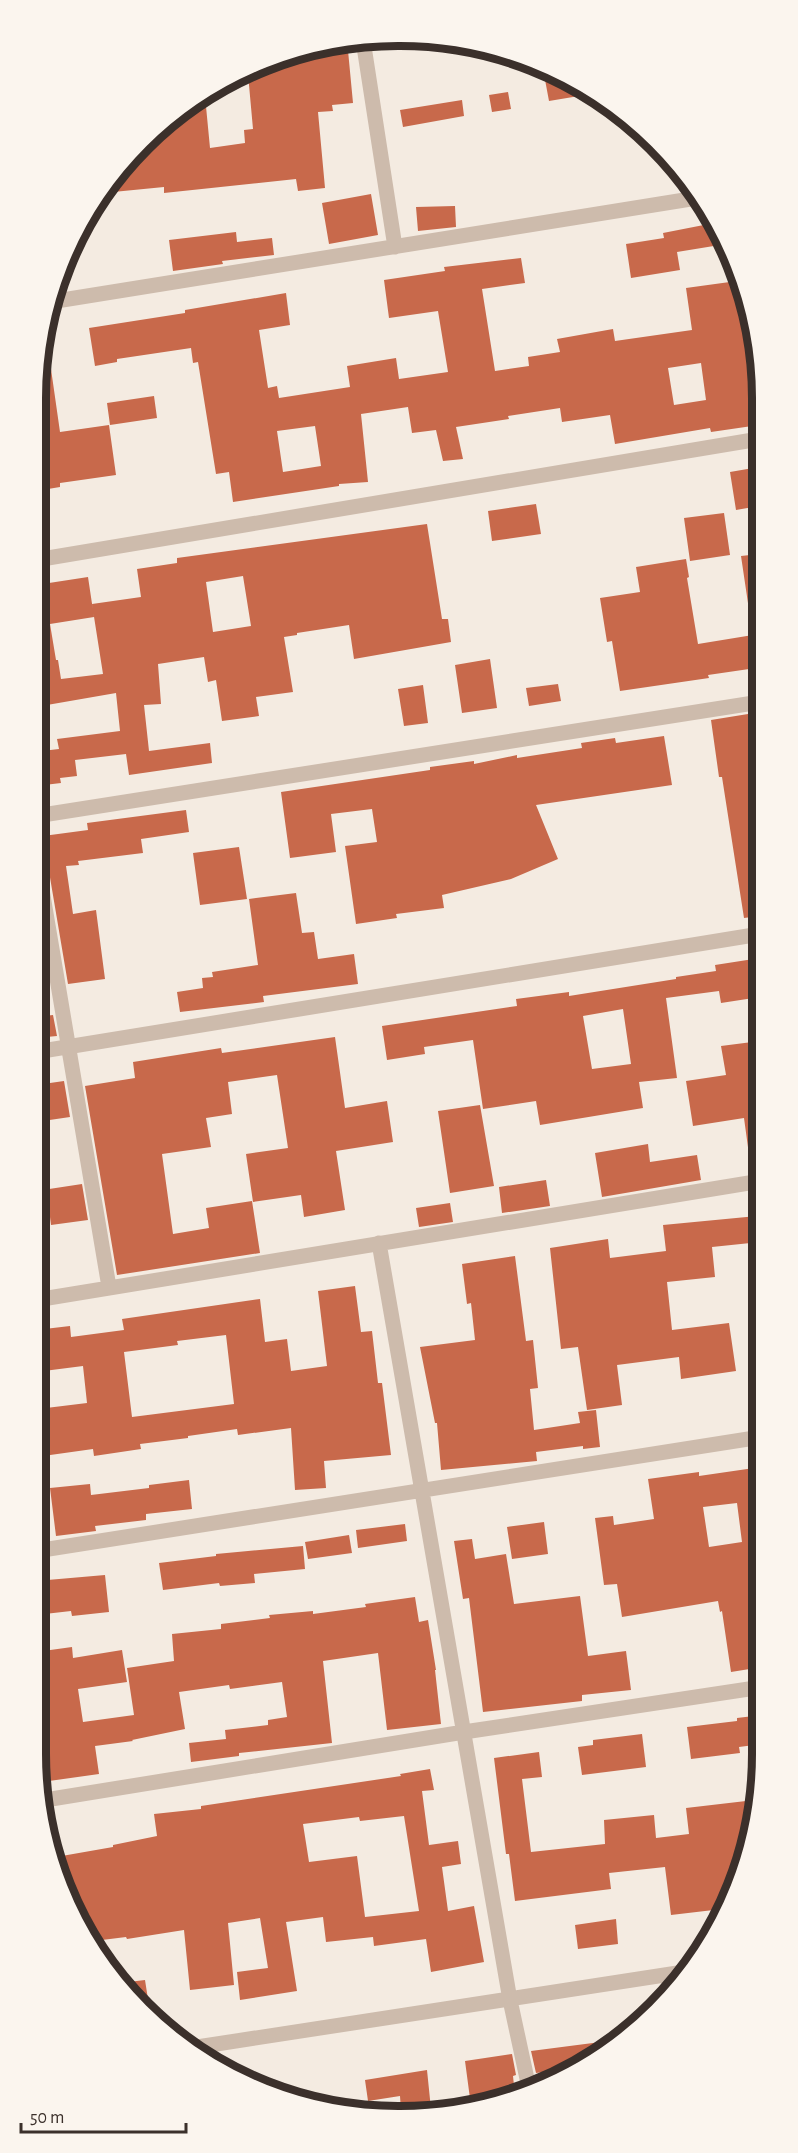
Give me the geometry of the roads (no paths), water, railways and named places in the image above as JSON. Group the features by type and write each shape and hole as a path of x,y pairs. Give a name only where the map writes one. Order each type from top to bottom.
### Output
{"street":[{"path":"364,49 395,247"},
{"path":"61,300 690,199"},
{"path":"46,558 752,440"},
{"path":"46,814 752,703"},
{"path":"46,914 109,1287"},
{"path":"46,1050 752,935"},
{"path":"46,1298 752,1182"},
{"path":"379,1243 510,2000 528,2082"},
{"path":"46,1549 752,1438"},
{"path":"50,1799 464,1732 752,1689"},
{"path":"203,2047 675,1973"}]}
